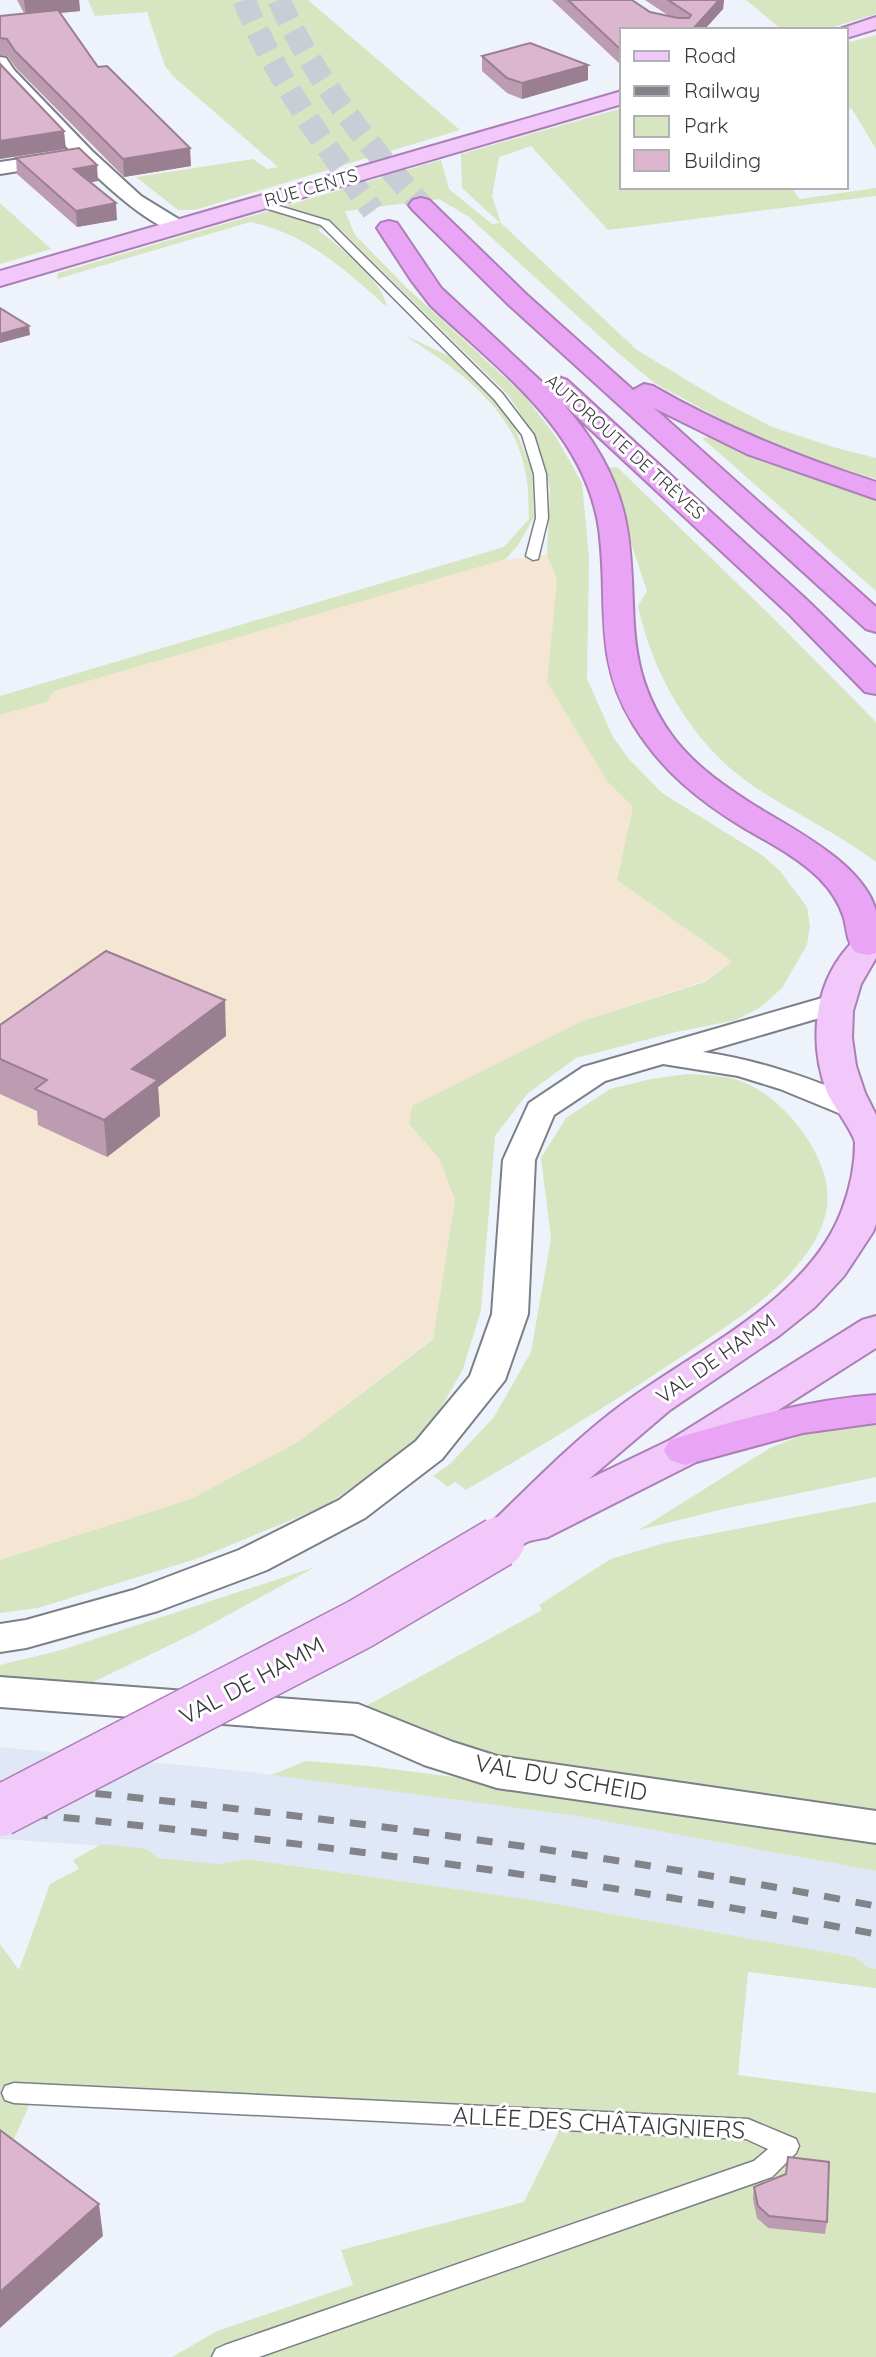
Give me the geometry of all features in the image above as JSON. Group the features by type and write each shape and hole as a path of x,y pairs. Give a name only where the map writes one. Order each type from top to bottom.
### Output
{"highway":[{"name":"AUTOROUTE DE TRÈVES","path":"421,205 518,300 876,623"},
{"name":"AUTOROUTE DE TRÈVES","path":"872,941 845,887 829,869 806,850 705,787 675,760 655,732 638,705 620,646 610,511 587,454 536,389 438,299 381,219 457,295 779,589 876,685"},
{"path":"518,300 643,391 694,422 770,455 876,491"},
{"path":"685,1450 796,1421 855,1410 876,1409"}],"main road":[{"path":"848,31 876,23"},
{"name":"RUE CENTS","path":"0,279 620,98"},
{"path":"867,1130 837,1071 832,1037 836,1003 848,973 872,941"},
{"name":"VAL DE HAMM","path":"499,1542 623,1424 778,1317 824,1275 853,1233 868,1193 867,1130"},
{"name":"VAL DE HAMM","path":"0,1811 326,1642 499,1542 685,1450 876,1329"}],"street":[{"path":"2,69 85,155 134,200 178,227"},
{"path":"0,168 85,155"},
{"path":"0,1638 26,1634 144,1601 253,1560 352,1509 429,1450 487,1380 510,1314 519,1160 541,1110 594,1074 836,1003"},
{"path":"664,1055 742,1067 791,1082 867,1130"},
{"name":"VAL DU SCHEID","path":"0,1692 358,1719 439,1754 496,1772 876,1827"}],"lane":[{"path":"259,203 325,223 498,396 528,435 540,474 542,518 533,556"},
{"name":"ALLÉE DES CHÂTAIGNIERS","path":"14,2093 748,2129 787,2146 763,2169 225,2357"}],"shaded area":[{"path":"547,555 557,580 547,682 607,781 633,807 617,880 732,961 705,981 582,1021 412,1106 409,1124 439,1158 455,1200 433,1338 298,1442 191,1499 0,1560 0,715 47,702 54,691 489,562"},
{"path":"0,1747 242,1771 577,1816 876,1871 876,1969 869,1968 855,1957 533,1900 248,1859 219,1864 158,1858 147,1849 0,1839"}],"green space":[{"path":"88,0 308,0 460,130 195,210 178,210 136,177 253,159 267,169 278,167 174,77 165,66 147,12 95,16"},
{"path":"746,0 876,0 876,14 830,28 780,28"},
{"path":"876,35 876,149 852,109 848,108 848,42"},
{"path":"620,109 620,189 792,189 800,199 876,188 876,196 608,230 531,146 499,157 492,196 501,223 637,350 720,400 772,427 876,458 876,479 809,458 751,435 656,384 618,353 469,217 439,199 345,211 355,235 407,288 525,396 556,437 582,483 589,557 587,679 613,737 629,759 662,793 762,855 780,871 807,907 810,926 807,945 782,988 761,1007 736,1020 676,1032 576,1058 527,1094 495,1136 481,1310 463,1369 424,1438 325,1506 199,1558 38,1608 0,1613 0,1560 191,1499 298,1442 433,1339 455,1200 439,1158 409,1124 412,1106 582,1021 705,982 732,961 617,880 633,807 607,781 547,682 557,580 547,555 550,489 536,438 508,395 341,230 327,225 318,230 369,275 384,297 387,307 341,267 307,244 270,227 250,222 57,279 58,273 441,160 449,189 492,224 500,223 462,188 461,154"},
{"path":"0,203 51,249 0,264"},
{"path":"404,335 451,357 491,396 513,423 532,471 534,517 518,545 506,559 54,691 47,702 0,715 0,696 504,547 529,519 526,476 520,452 510,430 497,410 481,393 444,362"},
{"path":"709,437 760,459 876,498 876,591 702,438"},
{"path":"617,467 876,722 876,862 780,803 728,767 677,705 644,631 638,606 647,591 606,468"},
{"path":"687,1074 730,1078 754,1087 786,1112 803,1132 817,1156 826,1180 825,1217 814,1242 787,1277 770,1293 715,1334 600,1410 466,1490 455,1482 448,1487 433,1476 450,1464 494,1417 531,1352 551,1238 541,1158 566,1118 610,1089"},
{"path":"876,1423 876,1477 639,1530 770,1448 813,1431"},
{"path":"876,1502 876,1816 468,1750 355,1712 542,1610 539,1605 611,1559 664,1543"},
{"path":"315,1567 199,1631 87,1685 0,1679 0,1665 58,1651"},
{"path":"306,1761 369,1766 601,1796 876,1823 876,1871 577,1816 271,1775"},
{"path":"102,1844 147,1849 158,1858 219,1864 247,1859 533,1900 855,1957 869,1968 876,1969 876,1988 748,1972 738,2075 876,2093 876,2357 172,2357 217,2331 353,2285 341,2250 524,2202 560,2129 30,2103 4,2162 0,2160 0,1944 19,1970 50,1884 79,1869 73,1860"}],"building":[{"path":"568,0 632,0 650,12 689,18 691,15 668,0 719,0 694,28 620,28 620,49"},
{"path":"58,10 98,67 107,66 190,148 123,159 15,51 7,39 0,38 0,16"},
{"path":"530,43 588,65 522,83 507,78 482,56"},
{"path":"0,64 64,131 0,141"},
{"path":"79,148 97,165 74,169 116,203 76,211 16,158"},
{"path":"0,308 29,326 0,334"},
{"path":"106,951 225,1000 132,1069 158,1080 104,1120 35,1089 47,1080 0,1059 0,1025"},
{"path":"0,2130 99,2204 0,2292"},
{"path":"788,2157 829,2162 827,2222 769,2216 758,2206 754,2187 786,2174"}],"tunnel":[{"path":"244,0 256,29 286,83 373,211"},
{"path":"279,0 308,56 342,108 421,205"}],"railway":[{"path":"0,1784 439,1834 658,1867 876,1906"},
{"path":"0,1811 439,1863 658,1896 876,1934"}]}
